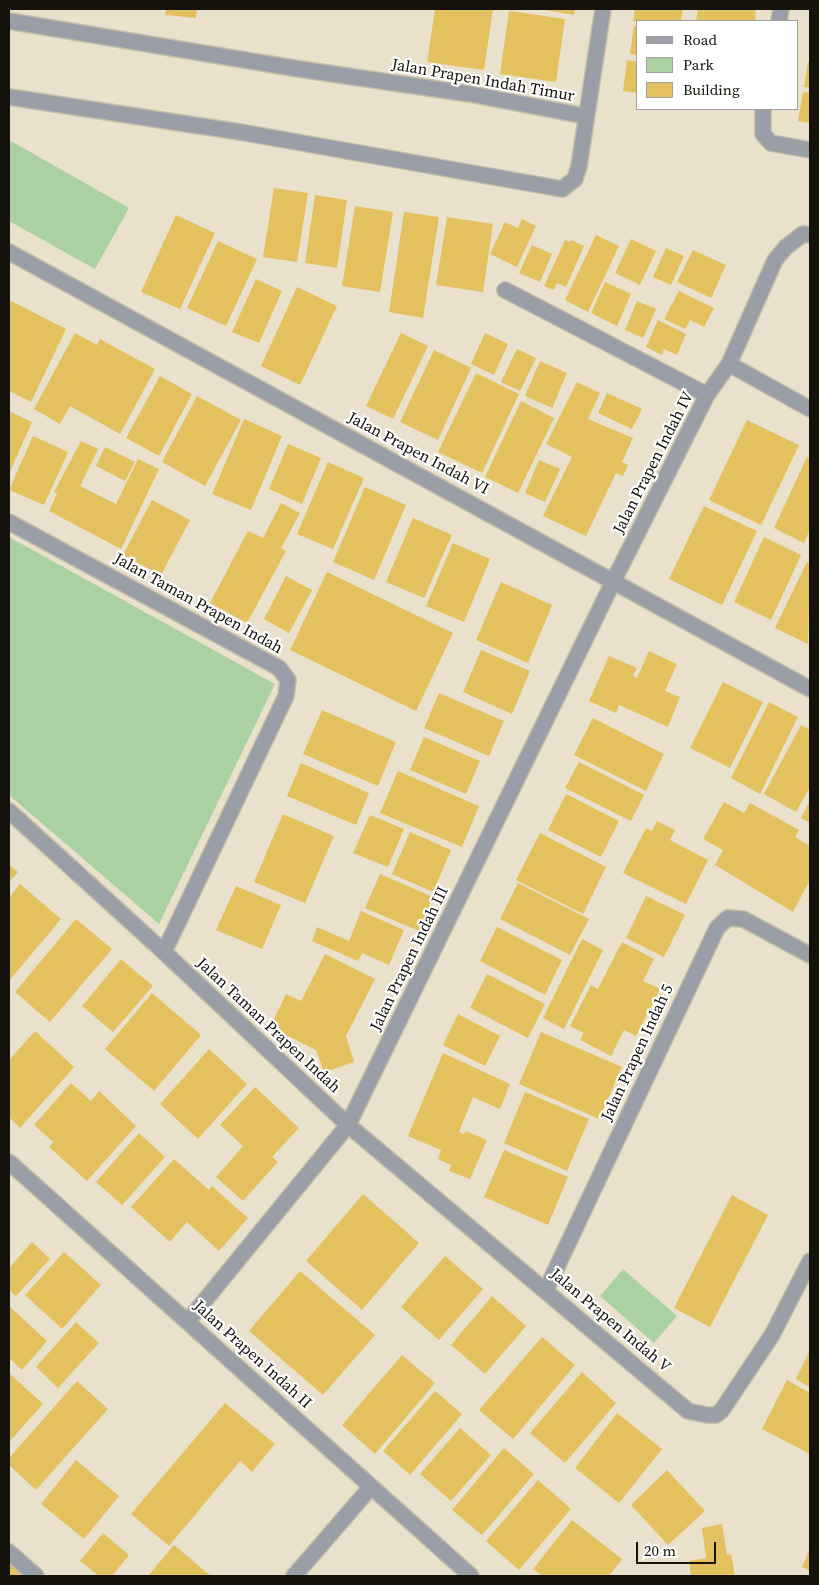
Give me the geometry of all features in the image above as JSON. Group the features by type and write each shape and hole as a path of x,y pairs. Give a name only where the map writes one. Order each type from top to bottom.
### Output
{"street":[{"path":"586,116 603,9"},
{"name":"Jalan Prapen Indah Timur","path":"9,21 299,69 470,94 586,116 579,166 575,179 562,189 240,132 9,97"},
{"path":"763,110 763,134 771,143 810,150"},
{"name":"Jalan Prapen Indah IV","path":"614,580 707,395 729,364 775,260 786,247 806,234"},
{"name":"Jalan Prapen Indah VI","path":"9,252 614,580 810,689"},
{"path":"505,290 707,395"},
{"path":"729,364 810,409"},
{"name":"Jalan Taman Prapen Indah","path":"9,522 279,668 288,680 286,696 164,952"},
{"name":"Jalan Prapen Indah III","path":"188,1321 348,1125 614,580"},
{"name":"Jalan Taman Prapen Indah","path":"9,811 164,952 348,1125"},
{"name":"Jalan Prapen Indah 5","path":"546,1290 717,928 728,918 743,919 810,955"},
{"name":"Jalan Prapen Indah V","path":"348,1125 688,1411 697,1415 716,1415 722,1410 772,1335 810,1262"},
{"name":"Jalan Prapen Indah II","path":"9,1162 471,1576"},
{"path":"294,1576 371,1487"},
{"path":"9,1552 36,1576"}],"green space":[{"path":"9,140 129,208 95,269 9,221"},
{"path":"9,537 275,684 159,924 9,795"},
{"path":"623,1269 677,1316 654,1343 600,1296"}],"building":[{"path":"166,9 197,9 196,18 165,15"},
{"path":"435,9 493,9 484,70 427,62"},
{"path":"540,9 575,9 574,15"},
{"path":"635,9 683,9 681,20 633,21"},
{"path":"698,9 756,9 755,20 696,20"},
{"path":"509,11 565,19 556,82 500,74"},
{"path":"634,26 636,26 636,55 630,54"},
{"path":"627,60 636,62 636,93 623,91"},
{"path":"808,62 810,62 810,88 804,87"},
{"path":"803,92 810,93 810,123 798,121"},
{"path":"274,188 308,193 297,262 263,257"},
{"path":"315,195 347,200 337,268 305,263"},
{"path":"355,206 393,212 380,292 342,286"},
{"path":"404,212 439,217 423,318 389,312"},
{"path":"176,215 215,233 180,309 141,292"},
{"path":"447,217 493,224 483,292 436,285"},
{"path":"522,219 536,226 517,267 490,254 505,222 518,228"},
{"path":"596,235 619,246 588,312 565,300"},
{"path":"631,239 656,251 640,285 615,273"},
{"path":"565,240 569,242 571,240 584,246 566,287 557,283 554,290 544,286"},
{"path":"218,241 257,259 226,326 187,308"},
{"path":"532,245 552,254 540,282 519,273"},
{"path":"666,248 684,256 671,285 653,277"},
{"path":"693,250 726,265 711,298 677,282"},
{"path":"256,279 282,291 259,343 232,332"},
{"path":"605,282 631,294 617,326 591,313"},
{"path":"297,287 337,306 300,385 261,366"},
{"path":"679,291 714,308 704,327 690,320 685,329 664,319"},
{"path":"9,300 66,329 31,402 9,391"},
{"path":"637,301 656,309 643,338 625,330"},
{"path":"658,320 686,334 677,355 664,349 662,355 646,347"},
{"path":"75,333 97,345 100,339 155,369 120,434 70,406 60,424 34,409"},
{"path":"401,333 428,346 393,419 366,406"},
{"path":"485,333 508,344 494,375 471,364"},
{"path":"517,349 536,358 520,391 501,382"},
{"path":"434,350 471,368 438,440 400,422"},
{"path":"540,361 567,373 552,408 525,396"},
{"path":"476,373 519,394 482,473 438,452"},
{"path":"160,376 192,394 159,456 126,438"},
{"path":"577,382 600,393 588,419 633,438 622,462 628,465 623,476 616,473 586,536 543,516 572,457 546,444"},
{"path":"607,393 642,409 632,429 598,413"},
{"path":"197,396 241,420 205,486 162,462"},
{"path":"521,401 554,418 518,493 485,477"},
{"path":"9,411 32,422 9,474"},
{"path":"244,419 282,436 251,510 212,494"},
{"path":"747,420 799,445 761,525 709,500"},
{"path":"33,436 68,452 44,505 9,490"},
{"path":"81,441 98,449 80,486 116,504 138,459 159,469 121,549 49,511 57,494 54,492"},
{"path":"288,444 321,458 302,504 269,489"},
{"path":"105,447 135,462 125,481 96,466"},
{"path":"807,457 810,459 810,529 804,543 774,528"},
{"path":"539,460 560,469 545,502 525,493"},
{"path":"328,462 364,478 333,549 297,534"},
{"path":"365,487 406,505 374,580 333,562"},
{"path":"152,500 190,520 161,575 123,555"},
{"path":"281,503 300,513 281,548 286,551 247,623 210,603 248,531 263,538"},
{"path":"704,506 757,531 722,605 669,579"},
{"path":"413,518 452,535 424,598 386,582"},
{"path":"764,537 801,555 771,620 734,602"},
{"path":"453,543 490,559 464,622 426,606"},
{"path":"807,562 810,564 808,644 775,628"},
{"path":"327,572 453,633 416,711 290,650"},
{"path":"286,576 312,590 289,633 264,619"},
{"path":"501,582 552,605 528,663 476,640"},
{"path":"481,650 530,671 512,714 463,692"},
{"path":"649,651 677,664 665,691 680,697 668,727 619,705 616,713 589,701 609,656 637,668 633,676 637,678"},
{"path":"723,682 763,702 730,768 690,748"},
{"path":"439,693 504,721 489,756 424,728"},
{"path":"769,702 798,717 760,794 731,778"},
{"path":"322,710 396,742 378,786 303,754"},
{"path":"593,718 664,754 646,791 574,755"},
{"path":"801,725 810,730 810,787 796,812 764,794"},
{"path":"424,737 480,761 466,794 410,770"},
{"path":"579,762 644,795 631,821 565,788"},
{"path":"301,763 369,793 356,825 287,796"},
{"path":"398,771 479,806 462,847 380,813"},
{"path":"566,794 619,821 601,857 548,830"},
{"path":"810,801 810,823 801,818"},
{"path":"724,802 744,813 750,803 799,830 795,837 810,846 810,880 793,912 715,865 723,850 703,839"},
{"path":"283,814 334,836 305,903 254,882"},
{"path":"370,815 404,829 388,867 353,853"},
{"path":"657,821 675,830 670,840 708,860 686,904 623,873 646,828 652,831"},
{"path":"410,832 451,850 433,892 392,874"},
{"path":"540,833 606,867 583,914 516,880"},
{"path":"9,865 18,872 9,882"},
{"path":"380,874 433,897 419,931 365,908"},
{"path":"518,883 589,919 570,955 500,919"},
{"path":"20,884 61,919 9,981 9,898"},
{"path":"236,886 281,905 262,949 216,930"},
{"path":"646,896 685,915 664,957 626,938"},
{"path":"361,911 404,930 389,965 362,953 358,961 312,941 317,927 349,941"},
{"path":"76,919 112,949 50,1022 15,992"},
{"path":"497,927 562,960 545,995 480,961"},
{"path":"582,939 603,950 564,1029 543,1018"},
{"path":"622,942 654,959 643,981 660,989 636,1036 624,1030 611,1056 580,1040 584,1033 570,1026 591,985 598,989"},
{"path":"325,954 375,979 346,1036 354,1062 324,1072 316,1050 270,1027 286,994 301,1001"},
{"path":"121,959 153,986 113,1032 82,1006"},
{"path":"487,974 545,1004 528,1038 470,1008"},
{"path":"152,993 201,1035 154,1091 105,1049"},
{"path":"458,1014 500,1036 485,1066 443,1045"},
{"path":"35,1031 74,1067 20,1128 9,1117 9,1060"},
{"path":"541,1032 622,1067 599,1119 519,1084"},
{"path":"209,1049 247,1084 198,1139 160,1104"},
{"path":"443,1053 510,1084 500,1109 473,1097 459,1132 464,1134 466,1131 487,1140 470,1179 449,1171 451,1165 438,1159 441,1150 408,1136"},
{"path":"71,1083 91,1101 99,1091 136,1126 87,1181 49,1147 53,1142 34,1125"},
{"path":"255,1087 299,1128 272,1157 278,1162 243,1201 216,1177 243,1146 220,1125"},
{"path":"525,1092 589,1119 567,1171 504,1143"},
{"path":"139,1133 165,1157 122,1205 96,1182"},
{"path":"504,1150 568,1177 548,1225 484,1197"},
{"path":"174,1159 209,1190 212,1186 248,1218 219,1251 187,1222 170,1242 131,1207"},
{"path":"363,1194 419,1243 362,1310 306,1261"},
{"path":"732,1195 768,1215 710,1327 674,1308"},
{"path":"32,1242 50,1259 16,1296 9,1290 9,1268"},
{"path":"64,1252 101,1285 62,1329 25,1295"},
{"path":"445,1256 483,1289 439,1340 401,1307"},
{"path":"300,1271 375,1335 323,1395 249,1331"},
{"path":"492,1296 526,1326 485,1374 451,1345"},
{"path":"9,1306 47,1341 22,1370 9,1358"},
{"path":"76,1322 99,1343 58,1388 36,1367"},
{"path":"542,1337 575,1365 513,1439 479,1410"},
{"path":"810,1350 810,1387 796,1379"},
{"path":"402,1355 435,1383 375,1454 342,1425"},
{"path":"582,1372 616,1403 565,1463 530,1433"},
{"path":"9,1373 43,1404 9,1442"},
{"path":"787,1380 810,1393 810,1454 762,1429"},
{"path":"77,1381 108,1409 36,1490 9,1465 9,1458"},
{"path":"435,1391 462,1414 410,1475 383,1451"},
{"path":"225,1403 275,1444 252,1472 240,1461 169,1546 131,1514"},
{"path":"617,1413 662,1449 619,1503 575,1468"},
{"path":"460,1428 491,1455 451,1501 420,1474"},
{"path":"504,1448 534,1474 482,1535 452,1510"},
{"path":"76,1460 119,1496 84,1539 41,1504"},
{"path":"667,1470 705,1511 668,1545 631,1505"},
{"path":"538,1480 571,1509 519,1570 486,1541"},
{"path":"572,1520 622,1559 609,1576 542,1576 533,1569"},
{"path":"722,1524 727,1555 731,1554 735,1576 691,1576 689,1561 706,1558 702,1528"},
{"path":"103,1533 129,1555 112,1576 99,1576 80,1561"},
{"path":"174,1545 211,1576 148,1576"},
{"path":"810,1549 810,1571 802,1567"},
{"path":"9,1556 30,1576 9,1576"}]}
